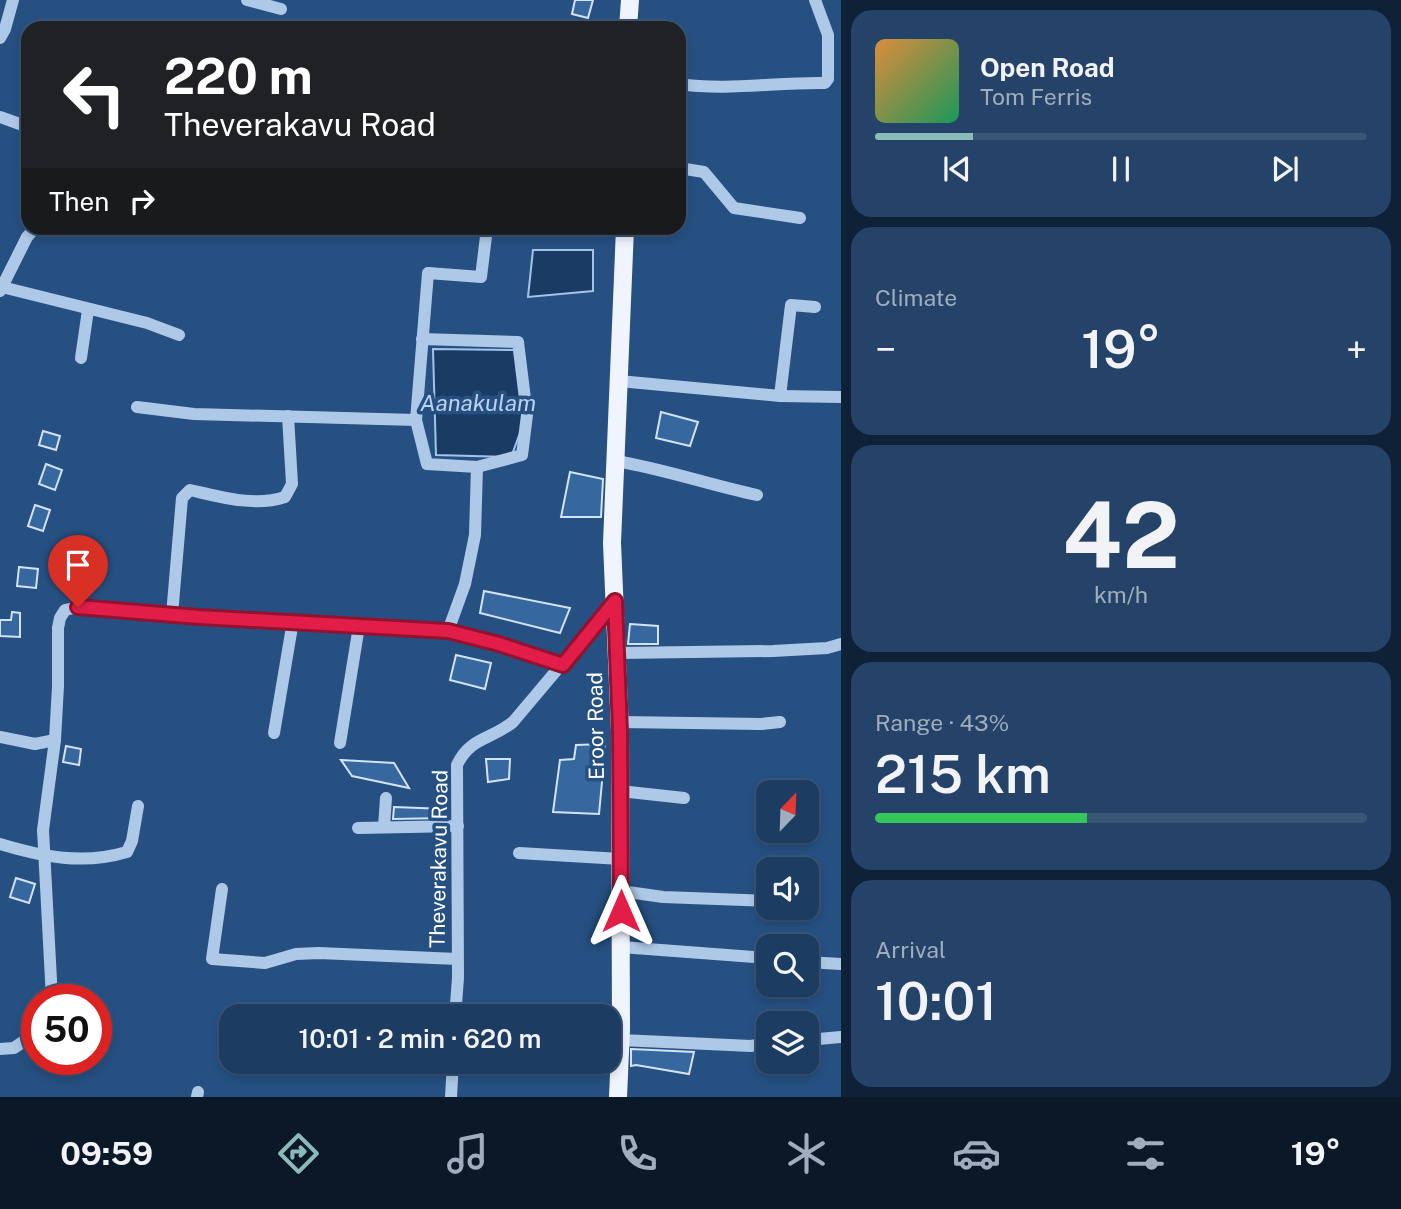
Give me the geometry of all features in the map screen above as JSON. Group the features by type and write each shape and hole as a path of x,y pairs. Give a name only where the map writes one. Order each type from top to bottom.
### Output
{"main road":[{"path":"628,21 629,0"},
{"name":"Eroor Road","path":"621,1004 620,722 612,543 625,235"},
{"name":"Eroor Road","path":"618,1097 619,1074"}],"street":[{"path":"0,38 13,0"},
{"path":"247,0 281,9"},
{"path":"686,84 753,87 793,82 825,83 828,79 828,35 815,0"},
{"path":"0,117 21,124"},
{"path":"686,169 704,172 734,208 800,218"},
{"path":"29,235 1,286 147,323 179,334"},
{"path":"422,339 519,342 527,415 522,455 477,467 427,464 416,419 422,339 428,273 481,277 485,235"},
{"path":"780,396 791,305 815,307"},
{"path":"81,358 89,310"},
{"path":"619,381 780,396 841,397"},
{"path":"137,407 194,414 416,419"},
{"path":"172,615 182,498 190,490 256,502 271,502 285,497 292,484 288,416"},
{"path":"616,461 659,468 703,483 757,495"},
{"path":"448,631 465,584 475,535 477,467"},
{"name":"Theverakavu Road","path":"455,1004 456,775 464,751 513,722 615,601"},
{"path":"51,984 43,857 44,816 55,740 58,628 65,610 78,607 448,631 563,665"},
{"path":"274,733 293,621"},
{"path":"340,743 359,626"},
{"path":"618,653 773,651 827,648 841,644"},
{"path":"620,722 780,722"},
{"path":"0,737 35,744 55,740"},
{"path":"620,791 684,798"},
{"path":"384,827 386,798"},
{"path":"0,844 43,857 103,859 127,852 132,841 138,806"},
{"path":"358,828 457,826"},
{"path":"519,853 621,859"},
{"path":"222,889 212,959 265,963 296,954 319,953 457,959"},
{"path":"621,891 663,897 756,901"},
{"path":"621,947 756,957"},
{"path":"819,963 841,964"},
{"path":"819,1039 841,1037"},
{"path":"621,1040 756,1045"},
{"path":"0,1049 14,1048 21,1043"},
{"path":"451,1097 452,1074"}],"water":[{"path":"533,250 593,250 593,291 528,297"},
{"name":"Aanakulam","path":"433,349 516,350 523,425 511,457 436,455"}],"building":[{"path":"575,0 593,0 588,18 572,14"},
{"path":"661,412 698,422 690,446 656,438"},
{"path":"43,431 60,436 56,450 39,445"},
{"path":"46,464 62,470 55,490 39,484"},
{"path":"570,472 603,479 601,517 561,517"},
{"path":"35,505 50,510 43,531 28,526"},
{"path":"19,567 38,569 36,588 17,586"},
{"path":"484,591 570,608 560,633 480,613"},
{"path":"12,612 20,613 20,637 0,636 0,620 11,620"},
{"path":"630,624 658,626 658,644 628,644"},
{"path":"456,655 491,663 485,689 450,680"},
{"path":"605,744 603,755 594,756 593,770 603,771 599,814 553,812 560,760 574,759 576,745"},
{"path":"66,746 81,749 79,765 63,762"},
{"path":"486,759 510,759 509,779 488,782"},
{"path":"341,760 394,763 409,788 352,776"},
{"path":"394,807 445,809 444,818 393,819"},
{"path":"16,878 35,884 29,903 10,897"},
{"path":"631,1049 694,1052 689,1074 631,1066"}],"route":[{"path":"78,607 199,617 448,631 563,665 615,601 620,731 621,911"}]}
